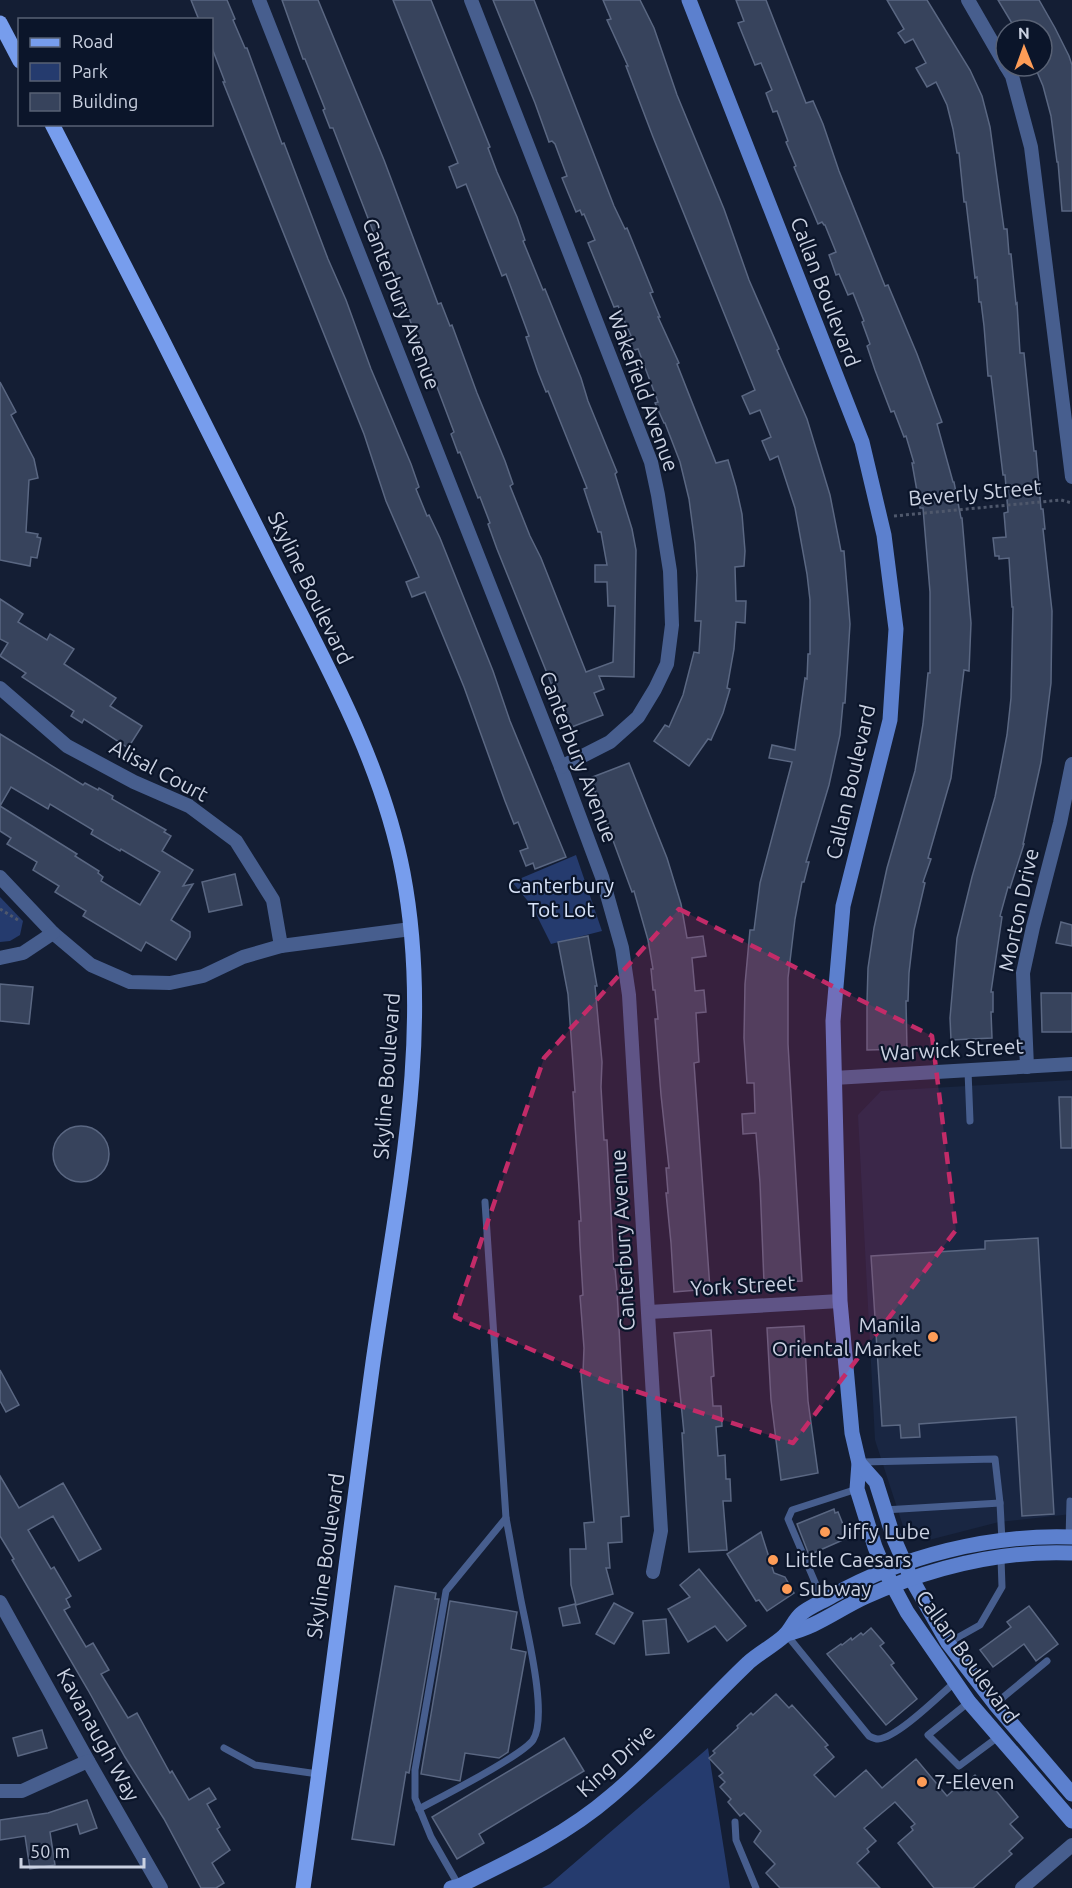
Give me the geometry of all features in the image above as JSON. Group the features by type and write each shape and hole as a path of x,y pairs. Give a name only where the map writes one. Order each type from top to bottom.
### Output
{"main road":[{"path":"0,24 18,57"},
{"name":"Skyline Boulevard","path":"53,126 350,716 391,820 403,874 411,929 414,1019 411,1094 303,1888"}],"street":[{"name":"Canterbury Avenue","path":"259,0 561,767 602,877 622,948 629,995 661,1532 652,1572"},
{"name":"Wakefield Avenue","path":"471,0 651,462 670,572 672,625 667,664 655,689 639,717 610,742 561,767"},
{"name":"Callan Boulevard","path":"689,0 862,442 880,517 896,628 890,720 843,906 833,1021 840,1301 852,1433 859,1462 857,1489 874,1547 907,1612 954,1683 1072,1821"},
{"path":"968,0 994,45"},
{"path":"1013,78 1031,147 1072,477"},
{"name":"Alisal Court","path":"0,688 67,746 134,782 189,806 236,841 273,900 281,946"},
{"name":"Morton Drive","path":"1027,1067 1023,973 1072,764"},
{"path":"0,877 53,933 91,965 130,982 170,983 203,976 243,957 281,946 411,929"},
{"path":"0,958 23,953 53,933"},
{"name":"Warwick Street","path":"834,1078 1072,1064"},
{"name":"York Street","path":"649,1312 840,1301"},
{"name":"Callan Boulevard","path":"859,1462 876,1482 904,1564 948,1643 995,1704 1072,1794"},
{"name":"King Drive","path":"455,1887 517,1858 568,1828 610,1798 649,1763 751,1661 786,1634 801,1614 851,1585 933,1555 1002,1541 1034,1537 1071,1537"},
{"name":"King Drive","path":"786,1634 807,1629 859,1600 892,1585 940,1569 1035,1553 1070,1553"},
{"name":"Kavanaugh Way","path":"0,1602 161,1888"},
{"path":"0,1791 22,1791 88,1761"},
{"path":"1022,1888 1072,1845"}],"lane":[{"path":"968,1071 970,1121"},
{"path":"419,1809 515,1754 533,1740 537,1728 538,1709 532,1652 506,1518 485,1202"},
{"path":"859,1462 995,1459 1002,1541"},
{"path":"823,1601 788,1519 792,1510 857,1489"},
{"path":"1070,1501 1070,1553"},
{"path":"884,1510 1000,1503"},
{"path":"455,1887 415,1798 415,1770 446,1591 506,1518"},
{"path":"948,1643 980,1625 1002,1587 1001,1558"},
{"path":"786,1634 869,1736 878,1739 891,1735 902,1727 954,1683"},
{"path":"995,1704 1047,1661"},
{"path":"969,1702 928,1735 959,1766 998,1737"},
{"path":"224,1748 265,1767 318,1774"},
{"path":"735,1822 736,1840 756,1888"}],"path":[{"name":"Beverly Street","path":"880,517 1061,500 1072,503"}],"highlighted area":[{"path":"679,909 932,1036 956,1230 793,1443 605,1381 455,1317 544,1058"}],"shaded area":[{"path":"1072,1080 1072,1514 999,1522 925,1541 903,1526 875,1440 858,1115 881,1091"}],"green space":[{"name":"Canterbury Tot Lot","path":"576,855 602,931 551,944 532,906 512,882"},
{"path":"0,897 23,921 20,935 10,941 0,942"},
{"path":"708,1748 730,1888 542,1888 550,1884"}],"building":[{"path":"191,0 227,0 371,369 411,464 419,487 416,489 427,516 429,515 440,538 493,671 510,721 566,857 535,869 533,863 526,866 520,851 528,848 518,822 514,824 464,687 425,592 412,597 406,582 419,577 386,501 364,434 223,82 225,82 213,51 213,18 198,18"},
{"path":"282,0 318,0 384,160 438,304 441,303 450,326 452,325 505,461 513,484 510,486 586,672 613,662 615,606 608,606 607,582 595,582 595,565 607,565 601,532 598,532 584,489 587,488 548,391 546,392 538,372 526,337 529,336 506,274 502,276 466,184 457,188 449,167 458,163 393,0 431,0 490,147 488,148 497,172 517,217 525,240 523,241 543,290 545,289 617,472 615,474 632,529 636,550 634,677 599,676 604,689 594,693 603,715 569,728 497,549 480,497 478,498 460,452 458,453 451,434 454,432 426,358 424,359 407,312 404,313 396,293 400,292 390,265 388,266 378,244 333,128 330,128 323,110 325,109 305,59 303,59"},
{"path":"493,0 534,0 614,206 625,229 627,228 653,292 650,293 660,317 658,317 679,363 677,364 716,463 728,460 736,487 742,514 745,551 744,566 735,567 736,601 746,601 745,623 736,622 727,688 730,689 723,713 711,740 708,739 689,766 654,741 665,725 669,727 683,695 694,652 699,653 701,621 695,621 697,575 695,544 689,499 680,462 655,403 658,402 638,349 631,351 626,339 631,336 618,306 614,307 588,243 595,240 584,214 582,215 580,210 576,212 562,178 567,176 555,144 552,141 549,142"},
{"path":"603,0 640,0 654,28 677,95 724,209 749,280 807,419 830,495 841,551 844,551 850,624 845,703 843,703 840,735 829,785 806,862 809,862 804,882 802,882 795,919 788,978 788,1044 802,1281 764,1283 756,1133 743,1134 742,1114 755,1113 754,1083 747,1083 744,1038 745,984 750,930 754,930 760,883 792,762 769,758 772,745 795,750 805,678 807,679 808,654 810,654 810,600 807,574 795,508 778,456 770,460 762,441 771,437 760,410 750,414 742,396 755,390 653,137 626,66 628,66 607,20 611,19"},
{"path":"736,0 766,0 806,103 813,101 885,286 888,285 917,354 942,422 937,424 962,518 971,623 969,671 964,670 951,778 928,858 931,859 923,882 925,883 914,930 908,1001 906,1001 907,1049 867,1050 868,968 887,868 915,771 928,673 930,673 930,592 923,508 920,508 912,463 914,463 906,436 904,437 894,411 891,412 875,370 867,346 870,344 862,322 864,321 853,293 848,295 839,274 836,275 829,255 836,252 825,225 822,222 818,224 794,167 796,166 777,111 773,112 766,93 772,90 761,63 755,65 738,23 744,21"},
{"path":"887,0 927,0 970,70 982,96 990,127 1004,229 1007,229 1009,254 1011,254 1020,353 1024,353 1041,509 1043,509 1052,611 1051,683 1041,762 1024,844 1000,916 1002,917 991,992 993,992 992,1038 951,1040 950,1018 957,938 995,797 1007,735 1011,698 1013,607 1009,558 999,559 999,556 995,556 993,538 1006,537 1004,513 1008,512 1005,475 1003,475 991,376 988,376 981,302 979,302 977,277 975,278 959,153 957,153 947,105 936,82 927,87 916,68 926,63 913,39 905,43 898,33 904,29"},
{"path":"998,0 1039,0 1049,18 1009,18"},
{"path":"1054,26 1072,65 1072,211 1062,211 1058,162 1051,116 1040,78 1054,78"},
{"path":"0,382 16,412 11,415 34,459 38,478 29,480 26,532 38,534 37,537 41,538 37,558 31,557 30,566 0,560"},
{"path":"0,599 23,614 18,622 47,640 50,634 74,649 64,664 116,698 110,706 142,726 128,748 84,719 82,723 71,716 74,711 22,677 26,673 0,656 8,643 0,639"},
{"path":"0,734 83,785 85,783 98,790 99,788 113,796 112,799 166,830 164,832 171,836 162,851 193,870 183,886 193,884 171,920 190,932 190,937 176,960 146,942 141,951 83,916 86,911 55,892 59,886 33,870 37,862 7,844 11,838 0,831 0,806","holes":["11,787 48,809 50,804 93,830 91,834 160,872 140,905 101,881 103,877 98,873 99,871 75,856 77,854 0,806"]},
{"path":"629,763 667,858 681,904 687,938 703,936 706,956 692,958 695,991 704,990 706,1012 696,1013 699,1062 694,1063 710,1289 674,1292 666,1193 668,1193 666,1168 669,1168 661,1095 655,1019 658,1019 651,969 653,969 648,940 634,891 632,892 590,778"},
{"path":"235,874 242,905 209,912 202,882"},
{"path":"1061,922 1072,925 1072,946 1056,943"},
{"path":"588,936 597,986 595,986 602,1062 604,1140 607,1140 617,1290 629,1516 621,1517 622,1542 608,1543 610,1568 606,1568 613,1594 576,1605 571,1585 570,1549 586,1549 584,1523 594,1522 581,1373 583,1373 584,1348 580,1296 583,1295 573,1092 575,1092 568,994 558,942"},
{"path":"0,984 33,987 29,1024 0,1021"},
{"path":"1041,993 1072,993 1072,1032 1042,1032"},
{"path":"1059,1097 1072,1097 1072,1148 1061,1148"},
{"path":"76,1126 86,1126 101,1134 107,1143 109,1154 107,1165 101,1174 86,1182 76,1182 65,1177 58,1170 53,1159 53,1149 58,1138 65,1131"},
{"name":"Manila Oriental Market","path":"1038,1238 1054,1514 1022,1516 1016,1417 919,1424 920,1437 901,1438 900,1425 882,1426 871,1256 985,1249 985,1241"},
{"path":"804,1326 808,1401 818,1473 781,1480 771,1400 767,1328"},
{"path":"711,1330 713,1406 721,1406 722,1426 716,1427 718,1456 725,1455 726,1479 730,1479 731,1501 723,1501 727,1550 689,1552 682,1433 684,1433 674,1333"},
{"path":"0,1370 19,1405 6,1412 0,1401"},
{"path":"0,1476 19,1508 63,1483 101,1549 79,1561 53,1516 28,1530 51,1569 54,1567 71,1596 66,1599 70,1607 64,1610 86,1647 93,1643 109,1670 101,1674 128,1718 137,1713 170,1773 172,1771 189,1800 209,1788 216,1799 207,1804 220,1827 217,1829 230,1850 212,1863 224,1883 216,1888 201,1888 164,1819 125,1757 12,1560 14,1559 0,1536"},
{"path":"834,1509 835,1513 838,1512 846,1532 843,1533 845,1539 809,1555 797,1524"},
{"path":"761,1532 774,1573 785,1577 794,1593 767,1611 759,1600 756,1601 727,1554"},
{"path":"699,1569 746,1626 727,1641 715,1626 688,1642 668,1609 690,1597 680,1585"},
{"path":"395,1586 436,1593 435,1599 439,1599 394,1845 352,1839"},
{"path":"450,1601 517,1612 511,1649 526,1652 508,1752 499,1758 465,1753 460,1781 421,1774"},
{"path":"614,1603 633,1613 614,1644 596,1634"},
{"path":"575,1604 580,1623 563,1626 559,1608"},
{"path":"1029,1606 1058,1644 1036,1661 1024,1644 993,1667 980,1650 1011,1627 1007,1622"},
{"path":"666,1619 669,1653 646,1655 643,1621"},
{"path":"871,1628 884,1643 880,1646 894,1663 891,1665 917,1699 886,1725 827,1654 851,1638 852,1640 861,1633 863,1635"},
{"path":"776,1694 789,1708 792,1705 828,1745 825,1747 834,1757 814,1775 835,1797 866,1770 882,1788 916,1759 947,1796 958,1786 960,1789 975,1775 983,1785 988,1781 1018,1817 1010,1824 1023,1838 1009,1851 1012,1854 973,1888 934,1888 898,1843 913,1830 911,1827 915,1824 895,1802 864,1828 876,1841 867,1849 869,1852 857,1863 880,1888 780,1888 766,1873 775,1864 754,1842 761,1831 744,1813 740,1816 728,1802 731,1799 720,1787 725,1782 719,1776 723,1773 709,1758 715,1753 713,1751 738,1728 737,1726"},
{"path":"42,1730 47,1748 18,1756 13,1738"},
{"path":"564,1738 584,1771 479,1834 484,1843 457,1859 432,1817"},
{"path":"87,1800 97,1828 80,1834 77,1824 50,1832 55,1865 30,1869 25,1836 0,1840 0,1820 48,1813"}],"place":[{"name":"Manila Oriental Market","path":"933,1337"},
{"name":"Jiffy Lube","path":"825,1532"},
{"name":"Little Caesars","path":"773,1560"},
{"name":"Subway","path":"787,1589"},
{"name":"7-Eleven","path":"922,1782"}]}
